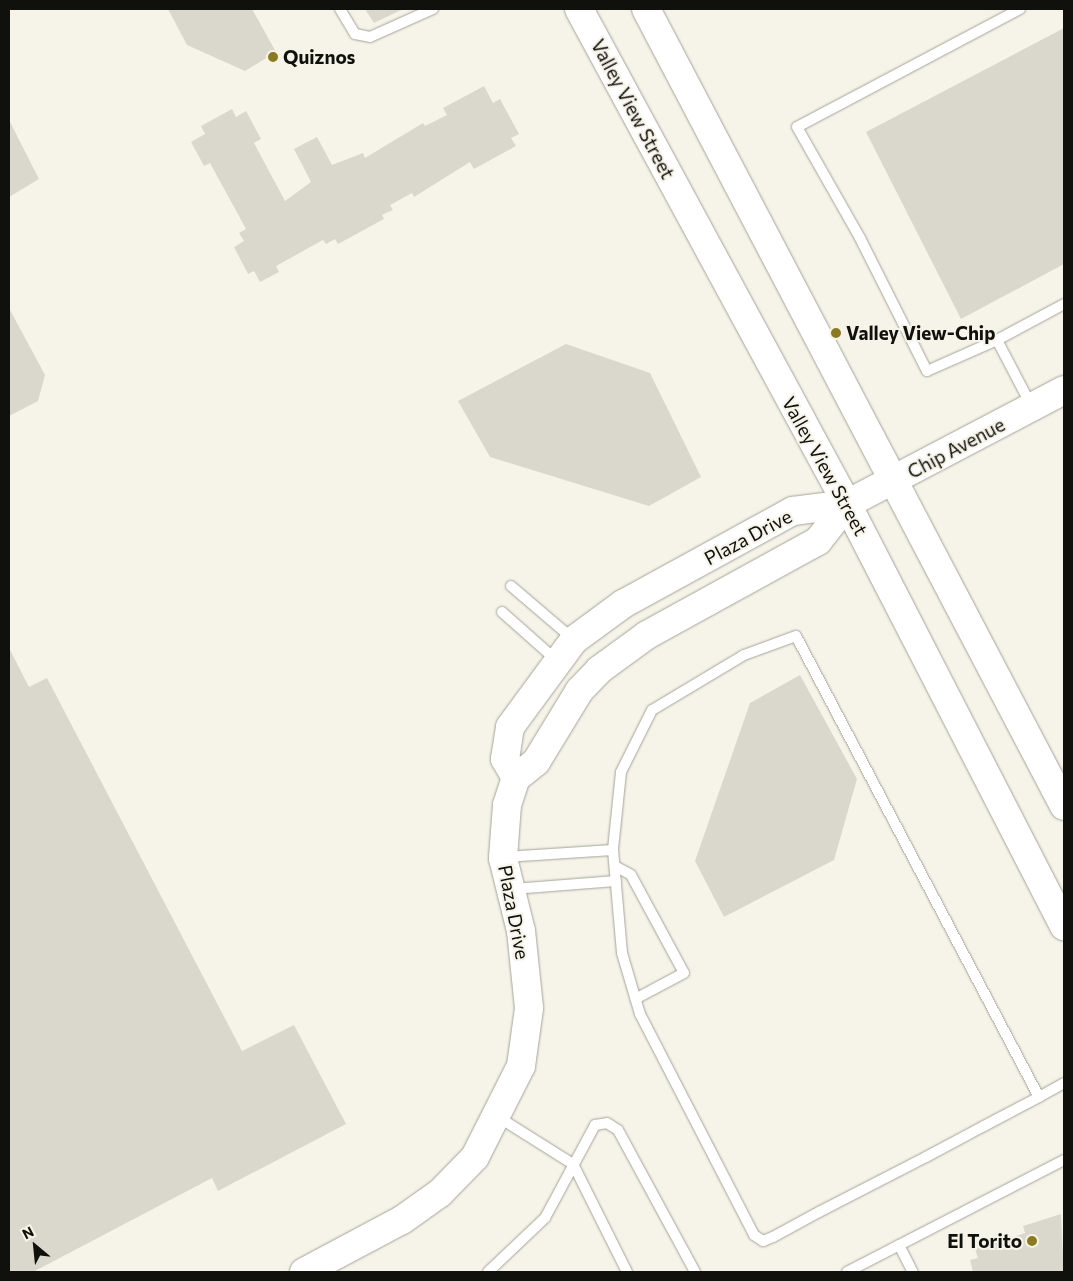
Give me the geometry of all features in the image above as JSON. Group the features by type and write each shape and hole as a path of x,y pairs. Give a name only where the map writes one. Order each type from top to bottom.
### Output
{"main road":[{"name":"Valley View Street","path":"580,9 847,504 1064,926"},
{"path":"646,9 892,482 1064,806"},
{"name":"Chip Avenue","path":"847,504 1064,390"},
{"name":"Plaza Drive","path":"516,778 505,759 510,728 556,660 574,640 622,604 793,511 847,504"},
{"name":"Plaza Drive","path":"304,1272 402,1220 440,1193 475,1157 498,1117 521,1066 529,1008 521,931 509,890 503,858 507,805 516,778 536,762 580,690 599,670 647,634 818,541 847,504"}],"lane":[{"path":"340,9 355,34 370,37 433,9"},
{"path":"1020,9 797,128 860,238 927,371 997,340 1064,304"},
{"path":"997,340 1032,408"},
{"path":"511,586 574,640"},
{"path":"502,612 556,660"},
{"path":"1039,1097 796,636 744,655 652,710 621,772 613,850 622,954 635,999 754,1235 763,1240 1039,1097 1064,1083"},
{"path":"503,858 613,850"},
{"path":"615,866 631,875 684,973 635,999"},
{"path":"509,890 616,881"},
{"path":"498,1117 573,1164 627,1272"},
{"path":"488,1272 545,1218 595,1125 607,1123 618,1130 695,1272"},
{"path":"847,1272 1064,1160"},
{"path":"899,1245 913,1272"}],"building":[{"path":"168,9 252,9 276,52 245,71 187,45"},
{"path":"365,9 403,9 374,23"},
{"path":"1064,28 1064,264 961,319 866,132"},
{"path":"484,86 493,103 500,99 519,134 511,138 516,146 474,169 470,162 414,197 412,193 390,205 393,210 382,215 384,219 338,244 335,239 326,244 323,240 276,266 279,272 260,282 254,271 248,274 234,247 244,241 239,233 246,229 210,163 204,166 191,142 205,134 201,126 232,109 236,117 246,111 261,139 254,143 285,201 311,182 294,149 317,137 332,165 363,153 365,158 423,123 425,126 447,115 443,108"},
{"path":"9,120 39,179 9,197"},
{"path":"9,308 45,375 38,401 9,416"},
{"path":"566,344 650,373 701,477 649,506 490,457 458,401"},
{"path":"9,648 29,687 47,678 242,1051 294,1025 346,1124 218,1191 212,1178 33,1272 9,1272"},
{"path":"800,675 857,779 834,860 724,917 695,861 750,703"},
{"name":"El Torito","path":"1061,1214 1064,1272 973,1272 970,1260 978,1258 975,1249 1025,1233 1023,1226"}],"place":[{"name":"Quiznos","path":"273,57"},
{"name":"Valley View-Chip","path":"836,333"},
{"name":"El Torito","path":"1032,1241"}]}
